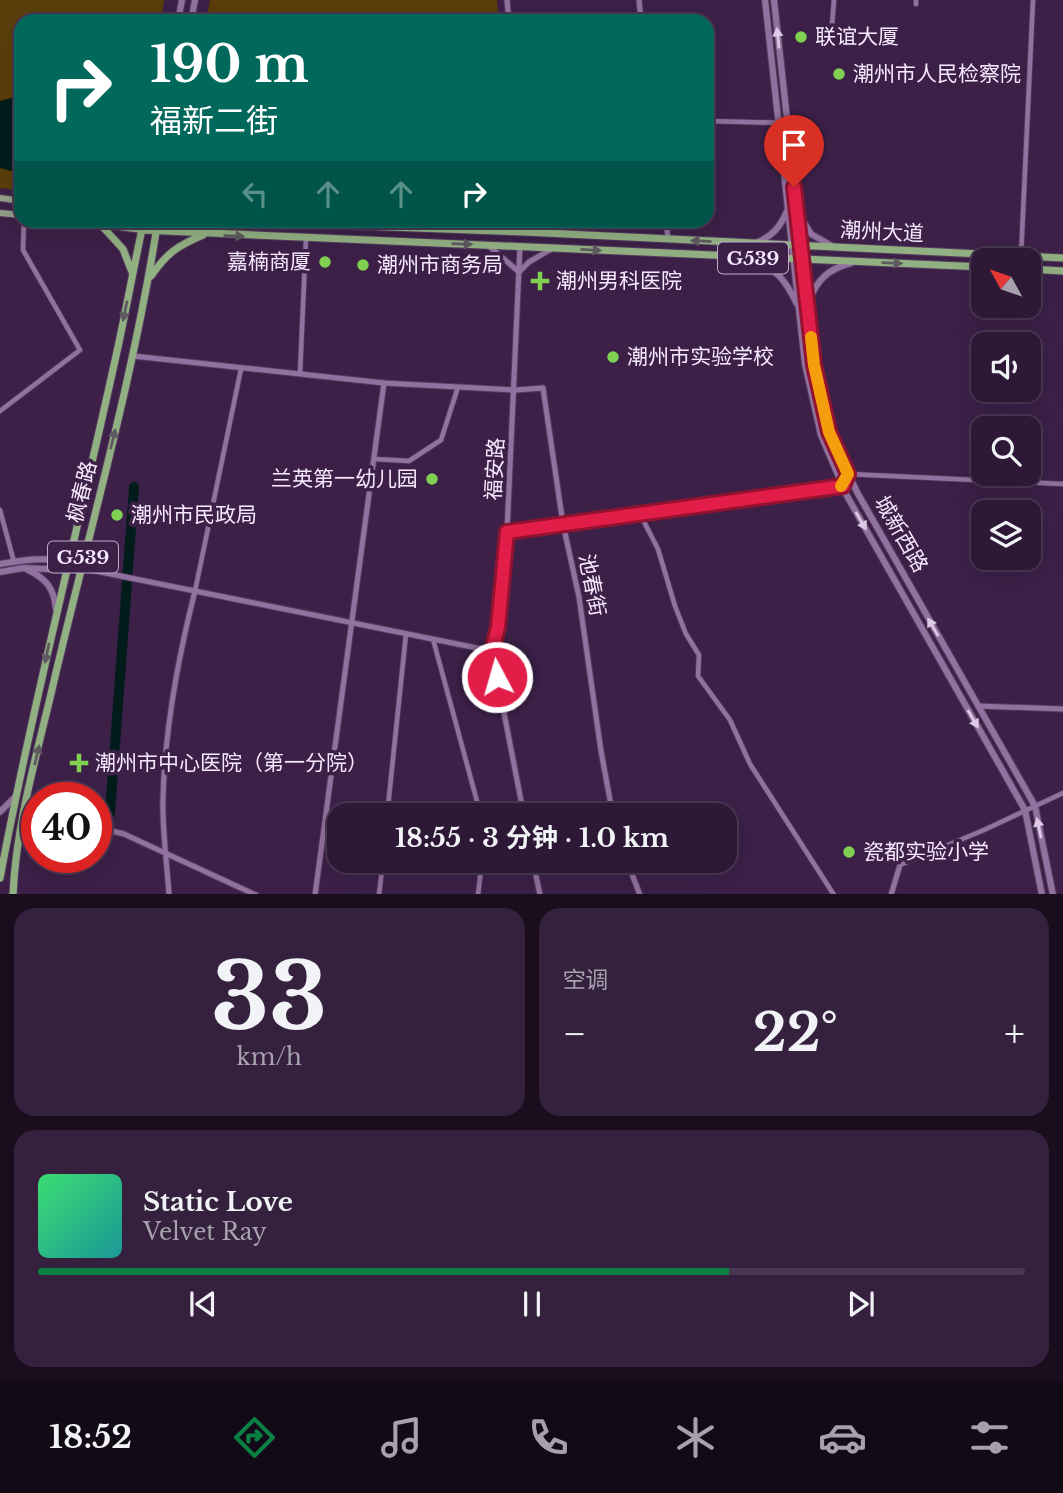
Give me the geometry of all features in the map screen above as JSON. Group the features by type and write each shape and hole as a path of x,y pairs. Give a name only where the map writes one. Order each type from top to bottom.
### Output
{"highway":[{"path":"104,228 123,249 132,275"},
{"name":"枫春路","path":"31,782 133,356 157,228"},
{"name":"潮州大道","path":"404,228 491,231 509,228"},
{"name":"潮州大道","path":"529,228 548,233 971,254"},
{"name":"潮州大道","path":"142,230 971,266"},
{"name":"枫春路","path":"0,878 56,611 142,230"},
{"path":"148,279 165,256 181,244 206,234"},
{"name":"潮州大道","path":"1041,257 1063,258"},
{"path":"1041,270 1063,271"},
{"name":"枫春路","path":"13,894 21,830"}],"main road":[{"name":"城新西路","path":"765,0 797,209 797,246"},
{"name":"城新西路","path":"774,0 789,208 808,306 814,365 829,432 848,474 1035,806 1053,894"},
{"path":"754,244 776,232 789,208"},
{"path":"797,209 811,234 834,247"},
{"path":"128,228 142,230"},
{"path":"747,257 783,278 800,309"},
{"name":"城新西路","path":"799,259 805,363 821,435 843,486 1025,810 1042,894"},
{"path":"808,306 813,292 830,270 855,262"},
{"path":"0,564 52,559 68,561 81,568"},
{"path":"0,572 23,568 65,571 81,568"},
{"path":"23,568 46,580 54,593 56,611"},
{"path":"0,811 16,796"}],"street":[{"path":"832,25 834,0"},
{"path":"1021,248 1033,0"},
{"path":"714,121 783,123"},
{"path":"0,411 80,350 23,250 24,228"},
{"path":"491,231 502,228"},
{"path":"541,228 548,233"},
{"path":"667,228 668,239"},
{"path":"300,374 306,238"},
{"path":"487,245 519,272 554,248"},
{"name":"福安路","path":"520,246 507,532 498,627 492,651 522,803"},
{"path":"133,356 384,383 514,390"},
{"path":"169,894 164,852 166,739 185,630 241,369"},
{"path":"315,894 384,383"},
{"path":"374,459 409,461 441,440 458,387"},
{"name":"池春街","path":"514,390 543,388 563,524 579,597 611,803"},
{"path":"507,532 843,486 848,474 1063,484"},
{"path":"0,510 14,562"},
{"path":"640,513 659,549 675,606 699,655 698,677 730,720 750,764 834,894"},
{"path":"81,568 492,651"},
{"path":"388,803 406,634"},
{"path":"433,639 477,803"},
{"path":"978,706 1063,709"},
{"path":"891,894 900,865 1063,793"},
{"path":"112,831 256,894"},
{"path":"379,894 382,873"},
{"path":"478,894 481,873"},
{"path":"536,873 540,894"},
{"path":"631,873 639,894"}],"shaded area":[{"path":"0,0 164,0 162,14 14,14 14,189 0,188"},
{"path":"210,0 497,0 498,14 207,14"},
{"path":"14,97 14,172 0,168 0,101"}],"waterway":[{"path":"112,786 134,487"}],"slow traffic":[{"path":"811,337 814,365 829,432 848,474 841,486"}],"place":[{"name":"联谊大厦","path":"801,37"},
{"name":"潮州市人民检察院","path":"839,74"},
{"name":"嘉楠商厦","path":"325,262"},
{"name":"潮州市商务局","path":"363,265"},
{"name":"潮州男科医院","path":"540,281"},
{"name":"潮州市实验学校","path":"613,357"},
{"name":"兰英第一幼儿园","path":"432,479"},
{"name":"潮州市民政局","path":"117,515"},
{"name":"潮州市中心医院（第一分院）","path":"79,763"},
{"name":"瓷都实验小学","path":"849,852"}],"route":[{"path":"497,677 492,651 498,627 507,532 843,486 848,474 829,432 814,365 794,187"}]}
